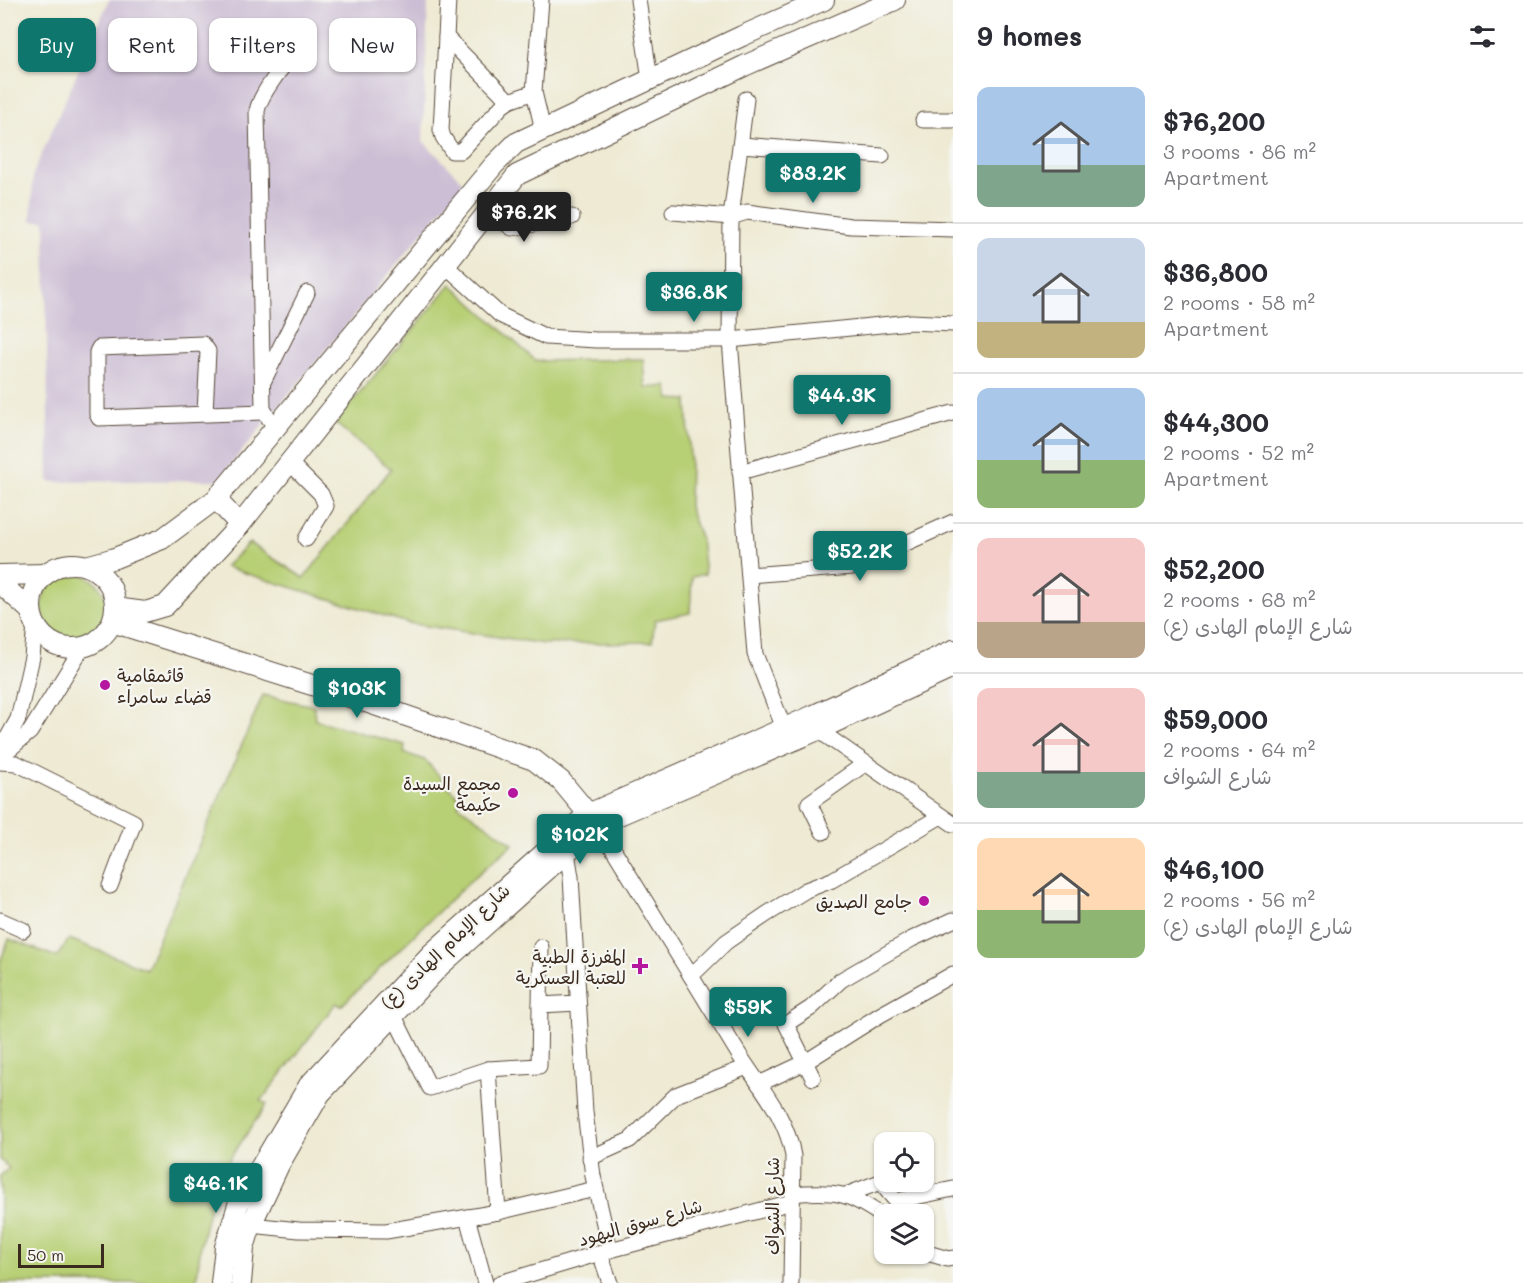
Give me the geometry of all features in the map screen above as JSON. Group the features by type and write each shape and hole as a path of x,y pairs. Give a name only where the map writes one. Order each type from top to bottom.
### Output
{"main road":[{"path":"86,566 115,558 162,539 216,500 270,420 494,165 516,143 742,36 824,0"},
{"path":"114,615 145,612 165,606 240,525 517,176 744,66 895,0"},
{"path":"742,36 744,66"},
{"path":"216,500 240,525"},
{"path":"0,583 33,618 43,636 54,644 68,648 82,648 94,643 105,634 114,615 114,594 108,582 98,572 86,566 72,564 58,567 46,574 31,597 33,618"},
{"path":"0,575 46,574"},
{"path":"114,615 534,760 561,781 593,819"},
{"name":"شارع الإمام الهادی (ع)","path":"815,723 953,650"},
{"name":"شارع الإمام الهادی (ع)","path":"221,1283 225,1247 238,1205 309,1085 431,954 593,819 786,735 953,668"},
{"name":"شارع الإمام الهادی (ع)","path":"241,1283 244,1248 251,1225 279,1165 320,1094 441,965 567,852 593,819"}],"street":[{"path":"448,0 441,130 452,151 461,150 509,101 534,92"},
{"path":"541,0 534,92 543,130"},
{"path":"638,0 650,79"},
{"path":"446,37 509,101"},
{"path":"205,413 208,351 203,344 102,347 97,352 97,414 99,418 205,413 270,420 262,383 257,111 258,104 280,72"},
{"path":"746,99 731,217 730,340 756,654 786,735"},
{"path":"923,120 953,120"},
{"path":"741,145 882,156"},
{"path":"489,210 512,228 572,218"},
{"path":"673,212 731,217 747,212 850,226 953,229"},
{"path":"445,266 500,315 546,337 596,340 730,340 911,322 953,324"},
{"path":"262,383 307,293"},
{"path":"740,472 953,413"},
{"path":"289,462 321,494 326,506 306,539"},
{"path":"749,575 853,567 953,522"},
{"path":"0,751 18,719 32,657 33,618"},
{"path":"0,757 30,732 82,648"},
{"path":"691,976 726,942 767,914 807,890 832,880 947,820 866,763 815,723"},
{"path":"0,762 16,763 134,822 110,886"},
{"path":"823,832 809,803 866,763"},
{"name":"شارع الشواف","path":"593,819 783,1122 793,1156 791,1283"},
{"path":"567,852 571,877 585,1112 610,1283"},
{"path":"0,920 23,930"},
{"path":"813,1078 786,1024 811,1008 841,980 912,939 953,920"},
{"path":"393,1014 430,1088 488,1069 539,1066 540,947"},
{"path":"759,1084 804,1063 880,1015 953,974"},
{"path":"540,1005 578,1003"},
{"path":"590,1158 630,1140 676,1095 747,1067"},
{"path":"488,1069 498,1212"},
{"path":"846,1195 880,1182 897,1201 953,1189"},
{"path":"251,1225 299,1230 386,1231 498,1212 596,1189"},
{"name":"شارع سوق اليهود","path":"500,1283 792,1198 822,1192 846,1195"},
{"path":"846,1195 874,1210"},
{"path":"467,1217 485,1283"},
{"path":"934,1255 953,1258"}],"shaded area":[{"path":"109,0 428,0 423,141 464,183 218,480 49,482 45,221 31,221 33,174 78,72 96,72 96,30"}],"green space":[{"path":"451,284 536,361 643,359 645,388 667,386 670,399 687,400 690,458 689,507 701,540 705,574 692,577 690,613 655,620 652,642 544,644 408,623 225,567 249,543 304,578 391,469 335,423"},
{"path":"74,574 86,576 97,583 104,594 106,606 104,618 97,629 86,636 74,638 62,636 51,629 44,618 42,606 44,594 51,583 62,576"},
{"path":"263,695 314,706 315,720 405,745 404,753 425,760 461,800 458,805 513,844 469,882 341,1006 336,1003 261,1101 267,1104 216,1179 201,1244 196,1283 0,1283 0,1176 9,1168 0,1160 0,962 9,939 57,957 69,939 146,969"}],"place":[{"name":"قائمقامية قضاء سامراء","path":"105,685"},
{"name":"مجمع السيدة حكيمة","path":"513,793"},
{"name":"جامع الصديق","path":"924,901"},
{"name":"المفرزة الطبية للعتبة العسكرية","path":"640,966"}]}
